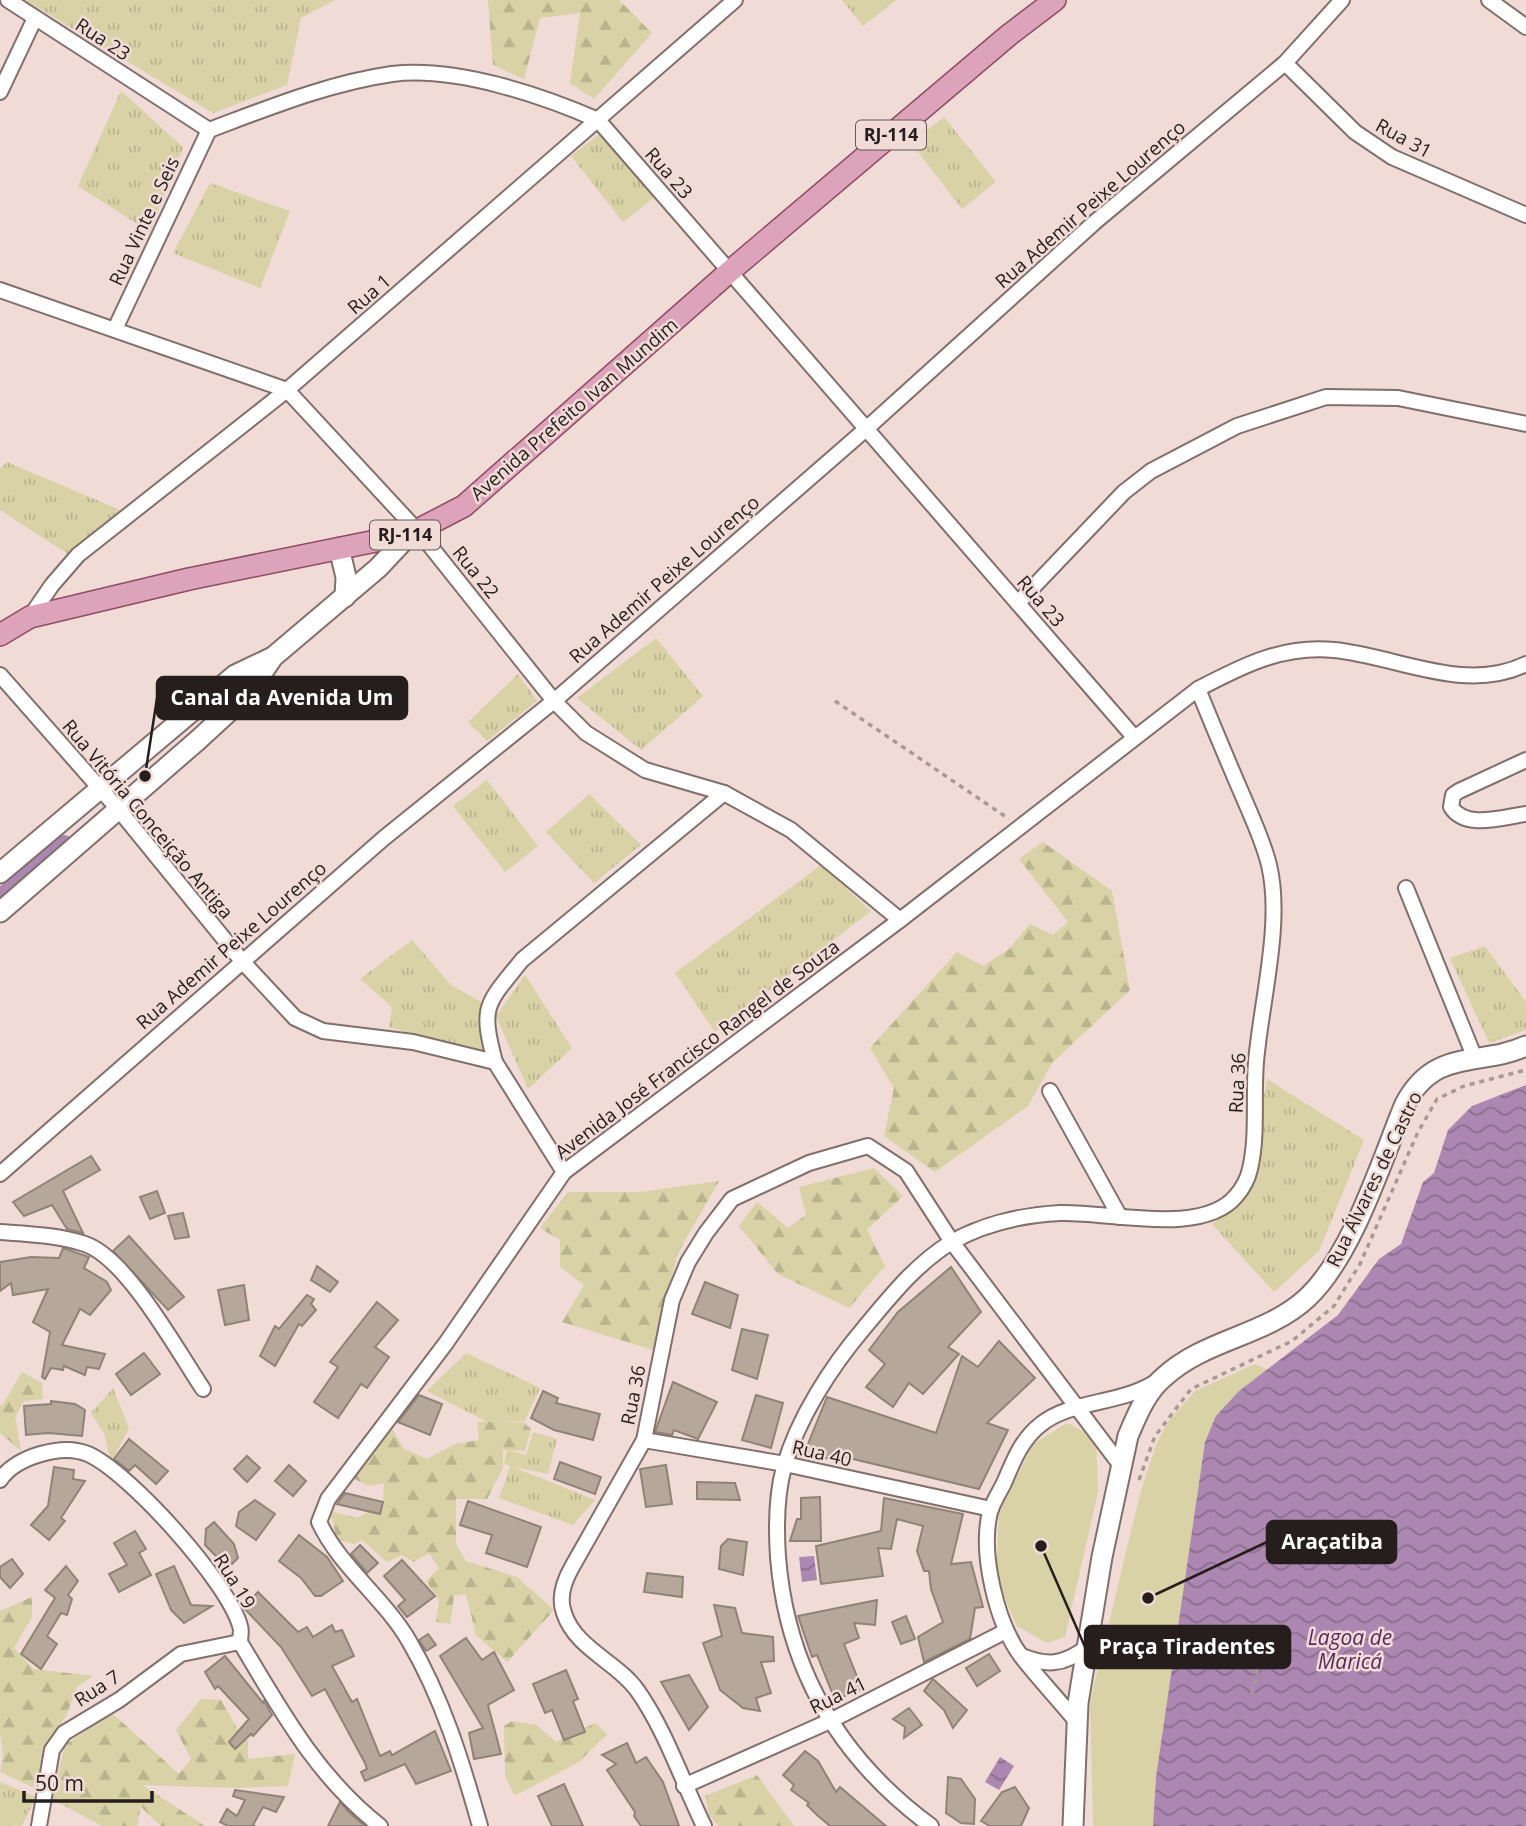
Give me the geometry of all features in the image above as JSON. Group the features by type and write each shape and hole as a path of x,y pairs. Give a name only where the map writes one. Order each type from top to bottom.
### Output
{"main road":[{"name":"Avenida Prefeito Ivan Mundim","path":"0,635 30,617 414,533 464,506 729,272 1009,34 1055,0"}],"street":[{"name":"Rua 23","path":"8,0 209,130 320,90 393,74 450,75 557,102 598,120 1134,737"},
{"name":"Rua 1","path":"30,617 52,585 78,555 287,390 735,0"},
{"name":"Rua Ademir Peixe Lourenço","path":"0,1174 384,838 554,701 866,429 1095,222 1285,63 1342,0"},
{"path":"1489,0 1506,6 1526,27"},
{"path":"0,92 35,18"},
{"name":"Rua 31","path":"1285,63 1355,132 1392,157 1526,215"},
{"name":"Rua Vinte e Seis","path":"115,329 209,130"},
{"name":"Rua 22","path":"0,290 287,390 414,533 554,701 586,733 611,752 645,770 723,793 791,830 900,920"},
{"path":"1018,603 1124,492 1151,471 1237,426 1326,397 1398,398 1526,424"},
{"path":"0,912 235,675 273,657 345,597 414,533"},
{"path":"339,548 345,576 345,597"},
{"name":"Avenida José Francisco Rangel de Souza","path":"480,1826 453,1737 408,1639 328,1541 319,1522 328,1499 446,1343 564,1172 900,920 1198,689 1249,662 1283,652 1333,650 1467,677 1504,675 1526,664"},
{"path":"0,873 110,800 248,694 273,657"},
{"name":"Rua Vitória Conceição Antiga","path":"0,675 110,800 242,961 295,1018 323,1031 413,1042 495,1062"},
{"name":"Rua 36","path":"931,1826 898,1801 830,1721 794,1648 785,1617 777,1547 777,1510 785,1464 814,1402 851,1343 907,1277 952,1242 991,1226 1045,1214 1181,1218 1210,1213 1236,1196 1250,1168 1256,1065 1275,911 1269,865 1198,689"},
{"path":"1526,760 1453,794 1451,807 1461,816 1478,820 1526,814"},
{"path":"564,1172 495,1062 486,1028 486,1012 496,993 522,961 723,793"},
{"path":"1406,888 1474,1056"},
{"name":"Rua Álvares de Castro","path":"1073,1826 1076,1721 1086,1648 1128,1436 1138,1411 1164,1376 1212,1348 1268,1327 1288,1314 1321,1285 1343,1250 1410,1094 1437,1070 1474,1056 1526,1046"},
{"path":"1050,1091 1120,1217"},
{"name":"Rua 36","path":"704,1826 651,1712 636,1688 575,1632 564,1614 562,1598 568,1574 644,1440 672,1300 688,1262 732,1199 809,1163 868,1146 906,1171 952,1242 1122,1467"},
{"path":"0,1232 46,1235 87,1244 104,1254 131,1282 202,1389"},
{"path":"1076,1721 1020,1655 1006,1631 991,1569 988,1525 991,1510 1024,1441 1041,1424 1078,1407 1118,1399 1142,1390 1164,1376"},
{"name":"Rua 40","path":"644,1440 785,1464 991,1510"},
{"name":"Rua 19","path":"0,1480 4,1474 28,1458 56,1451 85,1452 112,1467 188,1546 212,1576 240,1626 240,1642 297,1737 337,1788 380,1826"},
{"name":"Rua 41","path":"684,1786 830,1721 1006,1631"},
{"name":"Rua 7","path":"39,1826 52,1750 64,1733 119,1700 181,1654 240,1642"},
{"path":"1020,1655 1051,1664 1068,1660 1086,1648"}],"path":[{"path":"835,701 1020,826"},
{"path":"1135,1492 1155,1436 1182,1397 1205,1381 1292,1341 1334,1306 1360,1265 1418,1132 1437,1099 1464,1086 1526,1070"},
{"path":"1252,1694 1261,1650"},
{"path":"1166,1656 1257,1669"}],"green space":[{"path":"25,0 335,0 301,18 287,85 213,113"},
{"path":"488,0 619,0 652,33 594,99 570,83 580,13 540,18 524,79 493,65"},
{"path":"842,0 896,0 863,26"},
{"path":"121,91 183,147 150,232 78,186"},
{"path":"944,117 996,182 962,209 911,143"},
{"path":"605,130 656,196 623,222 571,156"},
{"path":"210,183 290,211 260,288 173,253"},
{"path":"7,462 120,510 68,554 0,510 0,469"},
{"path":"656,638 703,696 641,750 577,698"},
{"path":"518,674 537,701 487,741 468,722"},
{"path":"487,780 538,846 505,872 453,806"},
{"path":"589,794 641,845 594,883 546,832"},
{"path":"1043,842 1112,891 1130,990 1052,1063 1028,1106 935,1172 884,1136 894,1088 870,1048 957,952 983,966 1009,949 1030,924 1053,935 1068,922 1019,859"},
{"path":"821,865 871,911 715,1032 675,973"},
{"path":"412,940 451,985 483,1003 484,1055 389,1027 392,1007 360,979"},
{"path":"1485,946 1526,1002 1526,1030 1489,1043 1450,958"},
{"path":"525,975 572,1048 528,1089 496,1016"},
{"path":"1267,1079 1364,1140 1319,1251 1274,1292 1212,1224 1246,1198"},
{"path":"874,1168 903,1196 867,1230 885,1266 849,1308 778,1274 739,1226 757,1202 788,1228 806,1215 799,1187"},
{"path":"719,1181 678,1253 653,1350 562,1322 584,1285 560,1267 560,1240 540,1228 568,1192 641,1192"},
{"path":"466,1353 540,1388 525,1421 487,1422 427,1391"},
{"path":"1255,1364 1268,1370 1239,1391 1205,1442 1156,1777 1153,1826 1093,1826 1090,1702 1140,1494 1156,1445 1167,1423 1195,1391"},
{"path":"22,1372 42,1383 43,1399 24,1401 15,1417 21,1451 0,1433 0,1405 2,1406"},
{"path":"113,1388 129,1428 111,1463 104,1433 91,1413"},
{"path":"477,1422 523,1422 531,1429 525,1451 503,1450 503,1468 487,1499 456,1499 456,1544 466,1561 517,1577 554,1610 507,1662 476,1635 466,1594 454,1596 450,1624 436,1622 439,1600 426,1581 439,1568 429,1553 414,1562 402,1555 387,1562 362,1540 354,1544 337,1540 330,1511 358,1518 383,1503 384,1483 369,1486 352,1478 389,1423 403,1448 427,1459 455,1444 479,1440"},
{"path":"1067,1423 1096,1438 1098,1492 1065,1637 1047,1643 1017,1626 996,1579 999,1513 1033,1444"},
{"path":"533,1432 557,1439 548,1474 513,1467 595,1500 573,1525 499,1498 510,1466 504,1464 507,1450 526,1455"},
{"path":"32,1597 32,1617 14,1648 33,1669 93,1676 77,1687 66,1716 47,1744 43,1792 0,1772 3,1754 0,1733 0,1611"},
{"path":"201,1699 221,1700 239,1732 248,1741 248,1759 295,1754 288,1786 234,1788 142,1785 205,1826 161,1826 141,1807 137,1826 102,1826 52,1799 65,1745 112,1713 179,1774 191,1759 176,1730"},
{"path":"512,1721 537,1725 556,1742 595,1723 607,1734 579,1762 514,1794 505,1776 504,1726"},
{"path":"757,1775 794,1826 718,1826 709,1815 705,1796"},
{"path":"0,1782 36,1797 22,1826 0,1826"}],"water":[{"name":"Lagoa de Maricá","path":"1526,1085 1526,1826 1153,1826 1156,1777 1205,1442 1216,1416 1239,1391 1338,1315 1379,1259 1401,1244 1423,1182 1434,1173 1448,1130 1472,1106"},
{"path":"814,1556 817,1580 802,1582 799,1557"},
{"path":"1000,1757 1014,1766 999,1790 985,1782"}],"building":[{"path":"91,1156 100,1170 63,1191 83,1233 67,1229 52,1205 24,1216 13,1202"},
{"path":"157,1191 165,1213 150,1219 140,1197"},
{"path":"183,1213 189,1237 175,1239 168,1216"},
{"path":"129,1236 184,1297 168,1310 113,1251"},
{"path":"63,1248 89,1257 84,1268 107,1282 111,1290 90,1315 80,1309 62,1345 105,1354 99,1369 87,1367 85,1375 64,1366 63,1370 51,1368 45,1379 42,1377 50,1332 33,1322 48,1289 13,1295 11,1283 0,1291 0,1262 31,1257 59,1258"},
{"path":"317,1266 338,1282 330,1292 311,1280"},
{"path":"951,1267 981,1312 948,1347 959,1354 923,1394 909,1383 893,1407 866,1387 885,1364 869,1350 898,1312"},
{"path":"705,1282 738,1295 730,1328 692,1314"},
{"path":"244,1285 249,1320 225,1325 218,1290"},
{"path":"307,1295 314,1299 311,1304 316,1310 302,1326 299,1324 275,1366 260,1356 275,1326 279,1329"},
{"path":"377,1302 398,1320 375,1347 389,1357 367,1388 361,1384 338,1418 314,1402 338,1367 330,1362"},
{"path":"742,1329 768,1335 757,1379 732,1370"},
{"path":"999,1341 1035,1378 987,1423 1008,1430 979,1489 836,1455 835,1460 804,1454 827,1397 936,1433 962,1356 978,1367"},
{"path":"144,1353 160,1374 131,1395 116,1374"},
{"path":"673,1382 717,1402 698,1439 674,1430 672,1435 655,1432"},
{"path":"543,1391 558,1398 556,1403 600,1414 593,1440 554,1430 531,1418"},
{"path":"419,1395 442,1404 430,1435 398,1422"},
{"path":"756,1395 783,1403 771,1448 742,1440"},
{"path":"51,1401 75,1404 85,1410 82,1436 48,1433 26,1435 24,1406 51,1404"},
{"path":"129,1439 168,1471 156,1484 135,1465 129,1471 114,1459"},
{"path":"247,1456 260,1468 247,1482 234,1469"},
{"path":"560,1462 601,1477 595,1494 554,1479"},
{"path":"289,1465 306,1481 293,1496 275,1481"},
{"path":"666,1465 672,1504 646,1507 640,1469"},
{"path":"54,1467 74,1470 73,1479 85,1481 61,1518 65,1521 49,1540 31,1525 48,1506"},
{"path":"697,1482 735,1483 740,1500 697,1499"},
{"path":"345,1493 383,1502 380,1514 337,1504"},
{"path":"820,1497 821,1541 790,1541 797,1519 801,1519 801,1498"},
{"path":"884,1498 963,1514 951,1564 971,1562 983,1607 975,1608 970,1639 924,1662 918,1637 943,1622 931,1589 929,1571 924,1571 917,1551 923,1526 897,1519 891,1549 878,1548 883,1576 821,1584 816,1546 881,1531"},
{"path":"255,1500 275,1514 256,1540 236,1526 239,1512"},
{"path":"468,1501 541,1527 527,1567 486,1553 492,1535 460,1525"},
{"path":"214,1522 234,1544 238,1558 228,1568 205,1545 206,1529"},
{"path":"135,1531 146,1549 139,1553 151,1575 119,1592 109,1574 127,1565 114,1543"},
{"path":"299,1535 327,1557 343,1581 321,1596 315,1596 301,1578 279,1561"},
{"path":"728,1539 747,1542 743,1575 719,1569 721,1546"},
{"path":"360,1545 378,1563 367,1573 351,1554"},
{"path":"12,1559 23,1574 10,1588 0,1577 0,1567"},
{"path":"402,1560 435,1596 407,1617 398,1606 405,1600 384,1576"},
{"path":"66,1566 78,1581 68,1595 72,1599 67,1615 61,1613 47,1636 57,1644 41,1669 21,1654 55,1598 45,1590"},
{"path":"174,1566 191,1605 212,1606 184,1623 171,1610 156,1574"},
{"path":"647,1573 683,1577 682,1597 644,1592"},
{"path":"258,1592 298,1632 307,1627 313,1637 332,1625 335,1632 342,1630 354,1656 332,1666 352,1702 357,1699 380,1756 390,1751 392,1755 435,1731 451,1771 416,1784 405,1764 365,1781 361,1772 367,1769 365,1763 325,1689 312,1696 281,1647 243,1607"},
{"path":"877,1600 875,1625 854,1623 859,1638 844,1644 862,1689 835,1700 817,1655 812,1657 798,1616"},
{"path":"714,1605 735,1608 742,1633 773,1637 774,1661 761,1662 771,1693 756,1698 760,1711 743,1708 720,1690 703,1643 722,1636"},
{"path":"906,1616 915,1639 901,1644 892,1622"},
{"path":"428,1634 436,1645 426,1651 419,1640"},
{"path":"466,1638 482,1660 494,1652 514,1690 488,1705 501,1754 474,1759 469,1733 483,1728 440,1656"},
{"path":"989,1654 1000,1671 977,1686 966,1668"},
{"path":"225,1656 263,1703 264,1701 272,1715 253,1736 251,1734 235,1749 229,1742 249,1719 218,1686 215,1689 205,1672"},
{"path":"566,1670 578,1699 573,1701 585,1732 564,1740 552,1710 545,1713 533,1684"},
{"path":"689,1675 708,1707 689,1730 661,1682"},
{"path":"933,1679 967,1710 953,1728 944,1710 924,1691"},
{"path":"909,1708 922,1725 904,1738 905,1727 893,1719"},
{"path":"627,1743 636,1763 646,1757 663,1782 679,1826 641,1826 634,1816 635,1812 607,1770 616,1764 602,1755"},
{"path":"805,1751 818,1761 836,1792 840,1787 886,1826 830,1826 817,1815 807,1805 809,1803 791,1790 794,1785 783,1775"},
{"path":"948,1777 961,1779 975,1799 974,1824 961,1823 946,1813"},
{"path":"564,1784 583,1826 552,1826 538,1796"},
{"path":"1015,1787 1029,1808 1021,1826 990,1826 981,1821 1002,1792"},
{"path":"235,1790 284,1797 276,1812 263,1807 253,1825 255,1826 228,1826 220,1822 227,1809 237,1816 245,1800 233,1796"},
{"path":"340,1802 351,1814 365,1826 328,1826"}],"waterway":[{"path":"0,898 64,844"}],"place":[{"name":"Canal da Avenida Um","path":"145,776"},
{"name":"Praça Tiradentes","path":"1041,1546"},
{"name":"Araçatiba","path":"1148,1598"}]}
